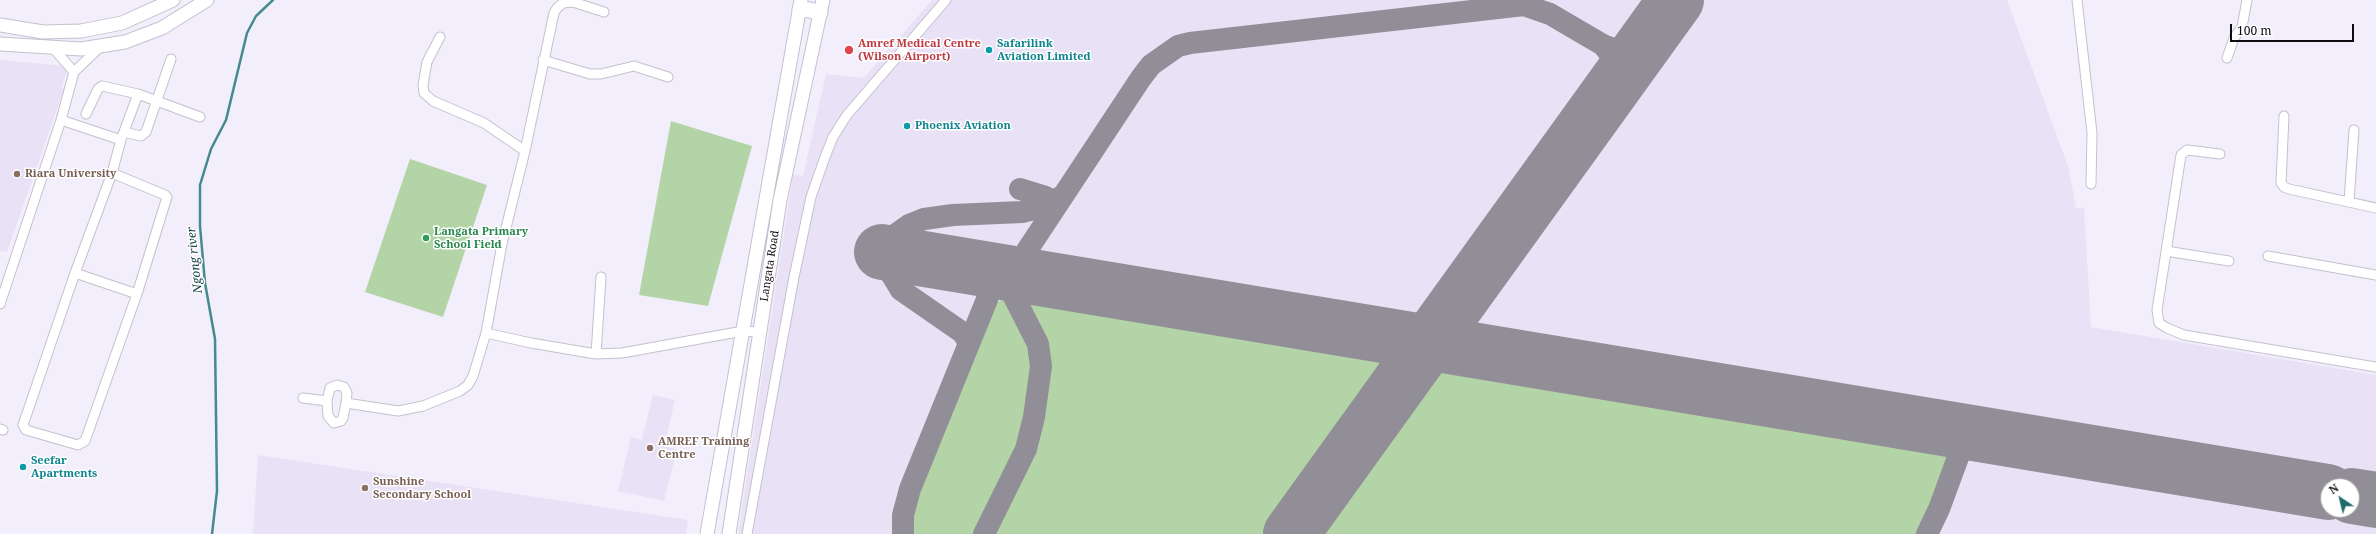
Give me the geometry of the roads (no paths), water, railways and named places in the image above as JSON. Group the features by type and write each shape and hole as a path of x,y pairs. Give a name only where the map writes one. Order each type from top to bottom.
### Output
{"main road":[{"path":"0,25 43,32 81,31 122,23 173,0"},
{"path":"0,44 54,49 99,48 125,42 162,28 207,0"},
{"path":"800,5 810,10 821,7"},
{"name":"Langata Road","path":"707,534 800,5"},
{"name":"Langata Road","path":"729,534 780,200 821,7"}],"street":[{"path":"748,534 794,277 811,197 825,157 834,137 847,115 946,0"},
{"path":"2077,0 2092,133 2091,184"},
{"path":"2227,58 2234,38 2242,27 2247,0"},
{"path":"346,403 398,411 423,406 460,391 473,376 486,333 502,244 525,150 543,60 557,8 563,3 573,2 604,12"},
{"path":"440,37 427,62 423,85 424,93 433,102 484,123 525,150"},
{"path":"0,301 61,120 74,72 99,48"},
{"path":"54,49 74,72"},
{"path":"61,120 122,136 141,136 146,132 171,59"},
{"path":"543,60 590,74 601,74 634,66 668,78"},
{"path":"86,114 98,89 102,86 138,94 200,117"},
{"path":"112,173 167,197 137,294 85,441 78,445 26,430 23,425 112,173 122,136 138,94"},
{"path":"2284,116 2281,182 2289,190 2376,208"},
{"path":"2349,202 2354,130"},
{"path":"2220,154 2187,150 2181,155 2157,310 2159,323 2166,328 2184,335 2376,367"},
{"path":"2166,251 2229,261"},
{"path":"2268,256 2376,275"},
{"path":"76,273 137,294"},
{"path":"596,354 601,278"},
{"path":"486,333 531,343 596,354 622,353 742,332 760,332"},
{"path":"337,385 344,387 347,393 346,403 343,418 341,421 334,423 328,416 330,388 337,385"},
{"path":"303,398 328,401"}],"waterway":[{"name":"Ngong river","path":"212,534 217,491 215,339 205,283 200,226 200,185 211,149 226,120 247,33 256,16 273,0"}],"place":[{"name":"Amref Medical Centre (Wilson Airport)","path":"849,50"},
{"name":"Safarilink Aviation Limited","path":"989,50"},
{"name":"Phoenix Aviation","path":"907,126"},
{"name":"Riara University","path":"17,174"},
{"name":"Langata Primary School Field","path":"426,238"},
{"name":"AMREF Training Centre","path":"650,448"},
{"name":"Seefar Apartments","path":"23,467"},
{"name":"Sunshine Secondary School","path":"365,488"}]}
